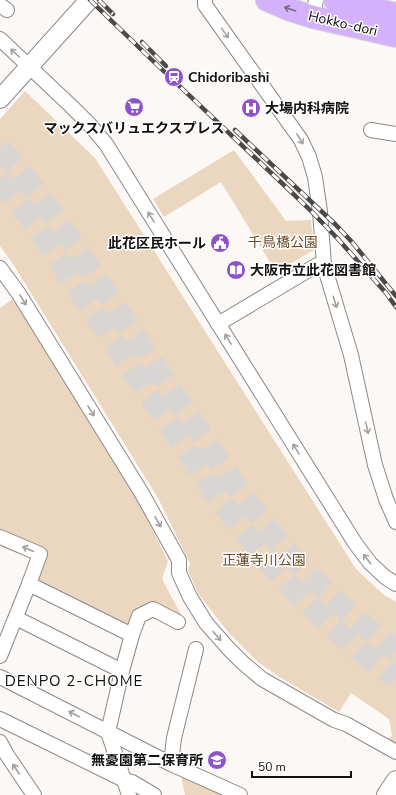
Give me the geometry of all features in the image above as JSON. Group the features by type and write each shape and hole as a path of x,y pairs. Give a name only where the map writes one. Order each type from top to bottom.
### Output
{"main road":[{"name":"Hokko-dori","path":"267,0 288,9 315,8 396,36"},
{"name":"Hokko-dori","path":"336,0 396,12"}],"street":[{"path":"0,99 89,0"},
{"path":"205,0 206,5 301,140 309,157 320,212 324,265 351,355 376,465 386,499 396,522"},
{"path":"0,39 24,73 71,106 106,144 355,543 370,563 385,577 396,584"},
{"path":"371,130 396,134"},
{"path":"218,324 317,265 324,265"},
{"path":"0,268 19,294 141,492 179,560 179,573 190,597 206,623 228,648 262,679 334,720 346,724 396,752"},
{"path":"0,536 40,554 0,656"},
{"path":"29,584 132,635"},
{"path":"129,795 108,732 132,635 139,616 153,609 178,622"},
{"path":"16,618 122,671"},
{"path":"171,764 174,738 196,649"},
{"path":"0,677 171,764 240,795"},
{"path":"0,719 124,780 132,782 154,795"},
{"path":"0,742 34,795"},
{"path":"386,795 396,780"}],"green space":[{"name":"正蓮寺川公園","path":"25,91 95,158 356,569 384,595 396,602 396,745 388,741 392,735 389,719 351,693 339,712 278,676 258,662 229,633 199,595 188,571 190,563 158,498 13,264 0,246 0,119"},
{"name":"千鳥橋公園","path":"234,150 286,221 311,220 314,250 276,272 221,182 164,217 153,199"},
{"path":"14,298 136,496 168,561 162,579 185,622 151,605 131,624 126,626 37,582 45,554 0,531 0,308"},
{"path":"181,775 222,795 185,795"}],"tunnel":[{"path":"0,148 25,177 53,214 237,488 280,544 343,608 396,651"},
{"path":"0,179 36,226 221,502 264,556 295,591 327,622 365,655 396,678"}],"railway":[{"path":"90,0 311,211 386,293 396,307"},
{"path":"99,0 113,14"},
{"path":"142,42 166,66"},
{"path":"235,130 335,224 352,242 396,296"}],"place":[{"name":"Chidoribashi","path":"174,77"},
{"name":"マックスバリュエクスプレス","path":"134,107"},
{"name":"大場内科病院","path":"251,108"},
{"name":"此花区民ホール","path":"220,243"},
{"name":"大阪市立此花図書館","path":"236,270"},
{"name":"無憂園第二保育所","path":"217,760"}],"district":[{"name":"DENPO 2-CHOME","path":"74,681"}]}
